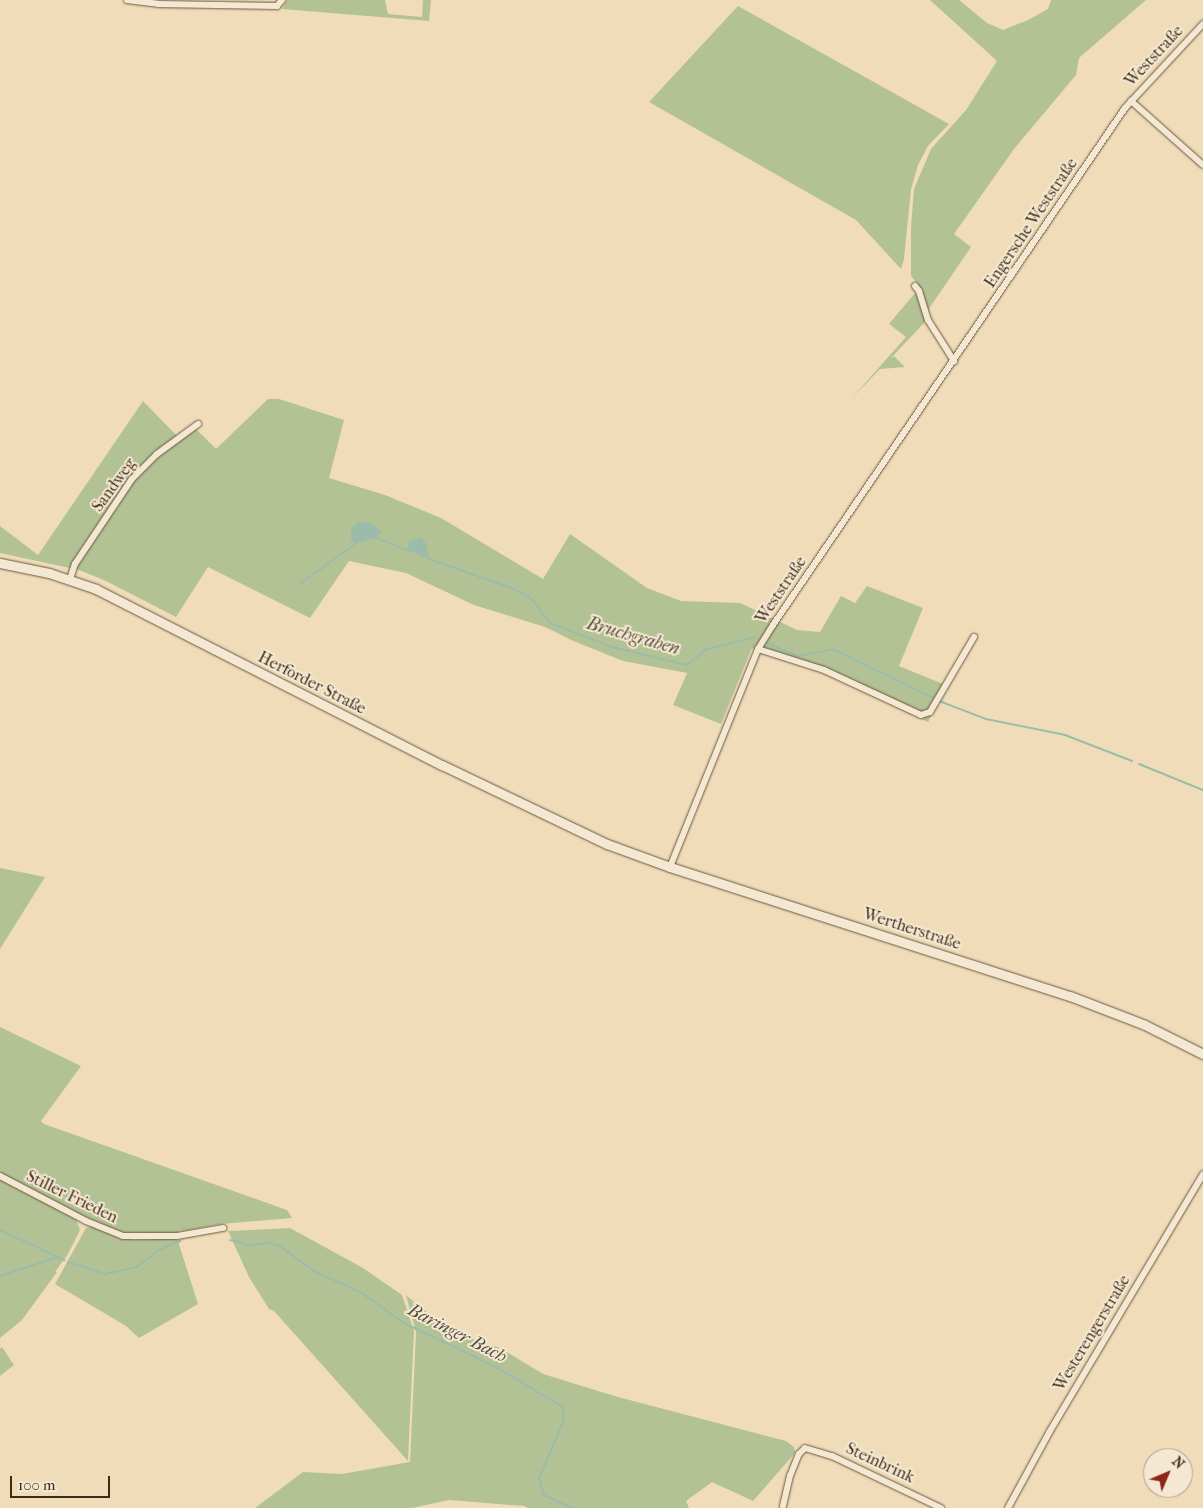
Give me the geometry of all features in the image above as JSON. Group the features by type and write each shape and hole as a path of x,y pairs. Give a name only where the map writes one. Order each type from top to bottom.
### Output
{"main road":[{"name":"Herforder Straße","path":"0,563 70,579 113,597 416,752 607,844"},
{"name":"Wertherstraße","path":"607,844 670,867 1070,996 1145,1025 1203,1054"}],"street":[{"path":"126,0 158,4 277,6 282,0"},
{"name":"Weststraße","path":"1125,108 1203,24"},
{"path":"1131,101 1203,165"},
{"name":"Engersche Weststraße","path":"959,353 1125,108"},
{"path":"915,286 919,291 928,320 954,361"},
{"name":"Weststraße","path":"670,867 758,649 959,353"},
{"name":"Sandweg","path":"70,579 76,564 132,478 157,454 198,424"},
{"path":"758,649 824,670 921,715 930,712 974,637"},
{"name":"Westerengerstraße","path":"1008,1508 1050,1431 1203,1174"},
{"name":"Stiller Frieden","path":"0,1176 86,1221 123,1236 177,1236 223,1228"},
{"name":"Steinbrink","path":"783,1506 790,1476 799,1454 805,1448 832,1456 941,1508"}],"shaded area":[{"path":"287,0 385,0 388,14 422,17 423,0 431,0 429,21 282,9"},
{"path":"930,0 959,0 987,23 1003,30 1028,20 1048,9 1051,0 1146,0 1079,58 1076,75 1014,149 954,234 971,247 928,310 922,289 911,276 911,227 914,189 931,149 966,110 997,61"},
{"path":"738,6 949,124 928,146 918,165 911,189 904,259 901,269 856,220 649,102"},
{"path":"915,293 919,298 926,321 890,359 894,356 905,367 880,369 851,399 906,337 889,324"},
{"path":"268,399 279,399 344,420 329,478 385,495 441,518 543,579 570,534 647,588 681,601 740,603 797,630 820,632 841,596 855,603 867,586 923,608 899,666 948,686 928,722 823,672 752,648 721,724 673,705 687,673 623,661 571,640 545,627 474,605 406,573 349,561 310,618 208,567 176,617 106,581 79,570 0,553 0,526 38,555 143,401 181,440 195,428 216,449"},
{"path":"358,521 369,523 382,531 376,538 355,544 351,540 351,529"},
{"path":"421,538 426,543 429,559 407,550 409,541"},
{"path":"0,868 45,877 0,949"},
{"path":"0,1027 81,1066 41,1121 44,1124 287,1210 292,1218 220,1224 182,1231 178,1229 181,1233 124,1235 83,1218 0,1172"},
{"path":"0,1177 76,1219 80,1230 68,1254 55,1272 57,1272 22,1320 0,1338 0,1289"},
{"path":"93,1226 115,1236 135,1240 177,1238 198,1304 139,1338 126,1326 55,1284 86,1228"},
{"path":"290,1228 363,1268 402,1295 414,1331 408,1461 274,1311 269,1309 249,1277 228,1231"},
{"path":"406,1295 436,1320 460,1335 500,1348 543,1374 618,1397 786,1441 794,1447 795,1453 753,1501 712,1482 686,1501 689,1508 528,1508 524,1506 449,1500 412,1508 255,1508 303,1472 342,1474 410,1462 416,1332"},
{"path":"2,1347 14,1365 0,1376 0,1349"}],"waterway":[{"path":"376,538 407,550"},
{"name":"Bruchgraben","path":"301,583 355,544"},
{"name":"Bruchgraben","path":"429,559 512,588 531,598 550,623 612,647 687,665 707,649 755,637"},
{"path":"767,643 798,656 833,649 935,699"},
{"path":"939,701 986,719 1065,735 1132,761"},
{"path":"1139,764 1203,790"},
{"name":"Baringer Bach","path":"0,1230 64,1260"},
{"name":"Baringer Bach","path":"230,1240 240,1242 246,1246 267,1243 278,1245 314,1271 362,1293 404,1323 494,1366 563,1407 563,1422 539,1478 544,1495 572,1508"},
{"name":"Baringer Bach","path":"68,1262 106,1274 137,1267 159,1250 180,1241"},
{"path":"0,1276 55,1258"}]}
